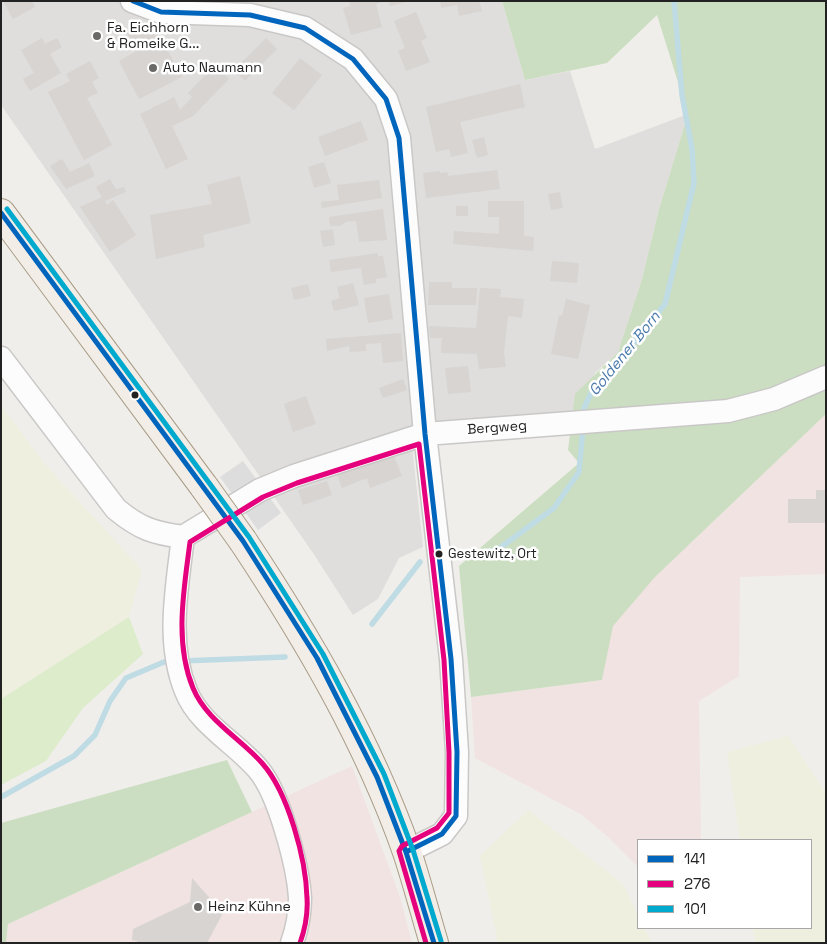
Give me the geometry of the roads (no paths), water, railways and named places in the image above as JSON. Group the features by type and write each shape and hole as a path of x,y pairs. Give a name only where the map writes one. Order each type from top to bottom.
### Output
{"main road":[{"path":"1,214 243,541 317,658 377,777 406,852 434,943"}],"street":[{"path":"132,1 161,12 250,15 305,28 353,59 386,99 399,138 425,434 451,659 457,752 456,816 442,834 406,852"},
{"path":"1,358 116,510 134,523 153,533 183,537 175,603 177,661 187,694 200,713 259,769 271,789 291,848 300,897 299,918 292,943"},
{"name":"Bergweg","path":"183,537 260,490 294,476 425,434 728,411 774,399 826,377"}],"waterway":[{"name":"Goldener Born","path":"583,418 584,408 592,391 614,368 665,304 694,183 692,149 682,95 674,1"},
{"name":"Goldener Born","path":"463,556 497,550 554,508 579,472 583,427"},
{"name":"Goldener Born","path":"372,624 420,562"},
{"name":"Goldener Born","path":"182,661 285,657"},
{"name":"Goldener Born","path":"1,797 74,756 95,735 110,701 126,678 164,662 172,662"}],"place":[{"name":"Fa. Eichhorn & Romeike G...","path":"97,36"},
{"name":"Auto Naumann","path":"153,68"},
{"name":"Gestewitz, Ort","path":"439,554"},
{"name":"Heinz Kühne","path":"198,907"}]}
